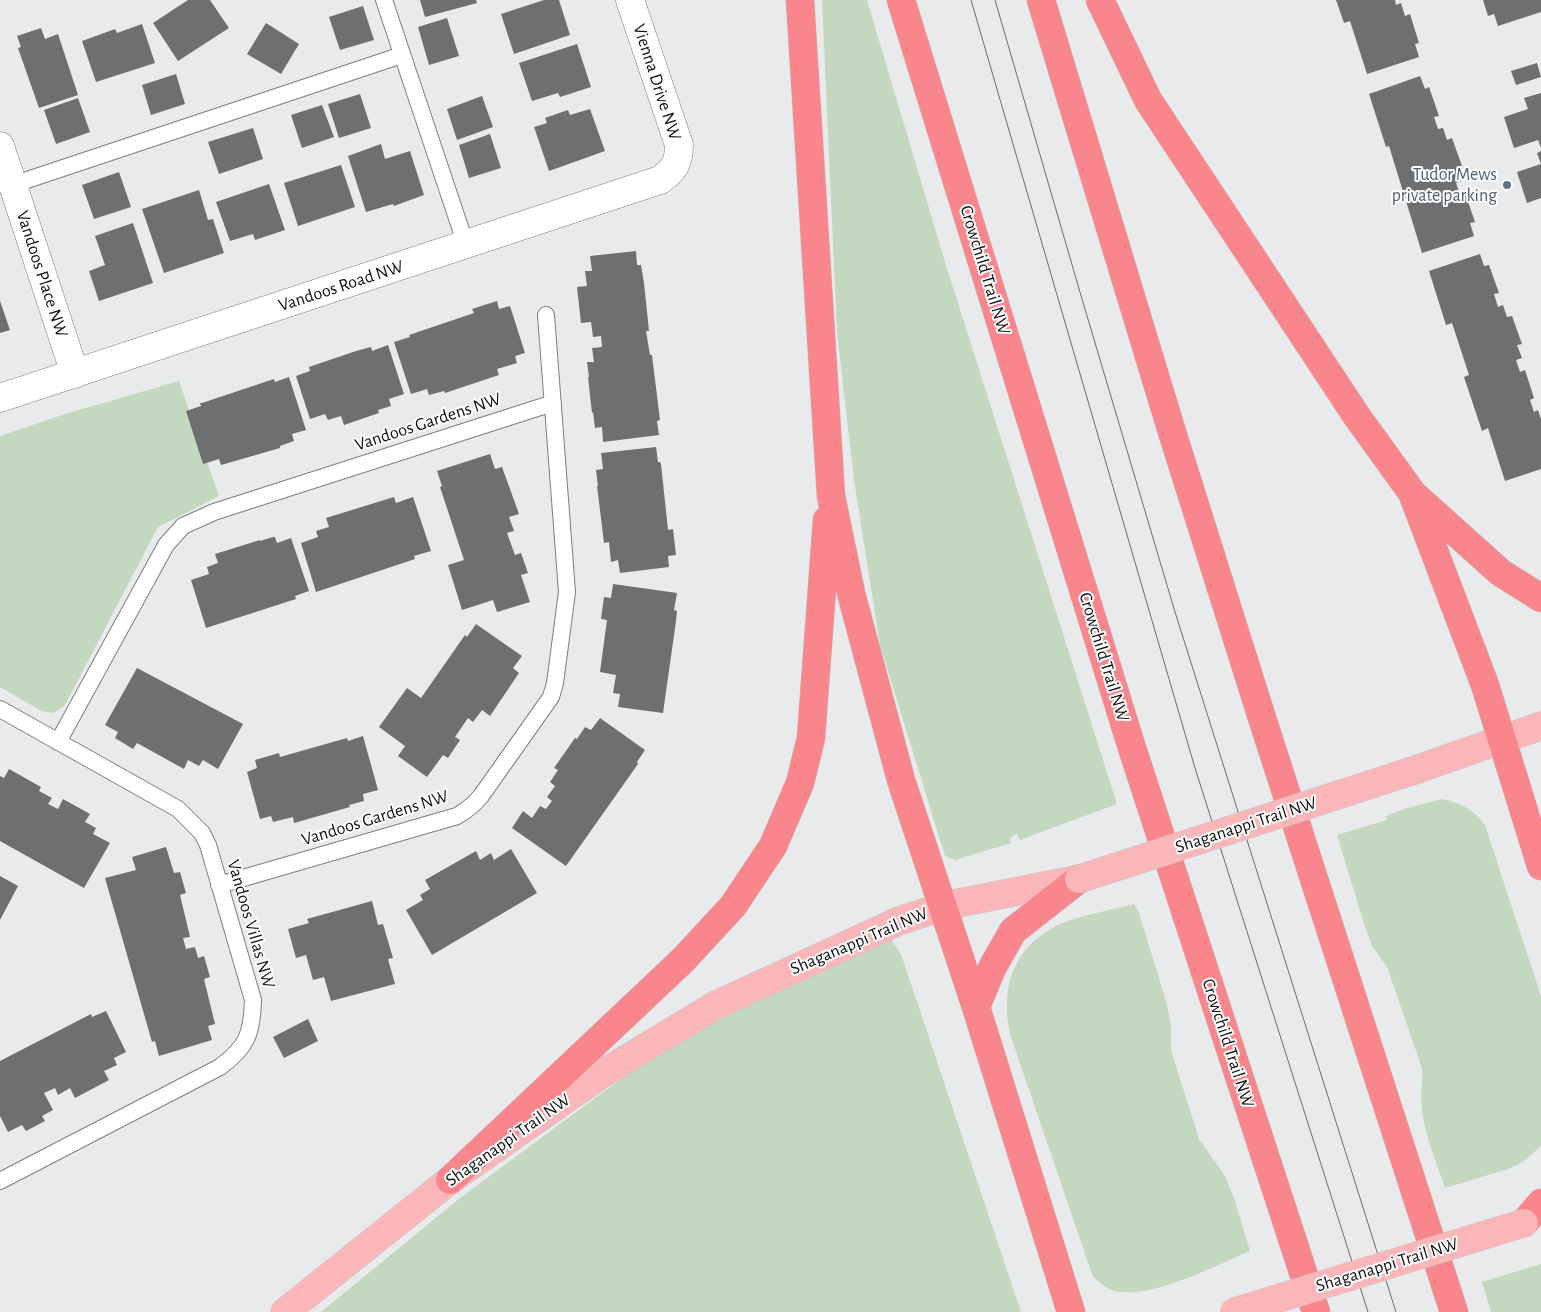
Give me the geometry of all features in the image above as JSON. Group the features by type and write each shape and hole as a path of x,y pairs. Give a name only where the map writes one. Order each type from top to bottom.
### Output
{"highway":[{"path":"800,0 831,496 851,593 901,780 944,906 1070,1312"},
{"name":"Crowchild Trail NW","path":"901,0 1132,748 1316,1312"},
{"path":"1041,0 1172,432 1259,709 1454,1312"},
{"path":"1100,0 1148,100 1358,418 1413,494 1501,573 1541,598"},
{"path":"1413,494 1486,685 1541,866"},
{"path":"450,1180 683,960 733,906 773,846 800,783 811,738 825,536 831,496"},
{"path":"976,1007 992,968 1012,931 1079,879"}],"main road":[{"name":"Shaganappi Trail NW","path":"285,1312 450,1180 600,1075 716,1005 899,921 944,906 1079,879 1412,771 1541,726"},
{"name":"Shaganappi Trail NW","path":"1234,1312 1535,1215"}],"street":[{"name":"Vienna Drive NW","path":"630,0 678,145 679,157 676,164"},
{"name":"Vandoos Place NW","path":"0,146 6,187 75,374"},
{"name":"Vandoos Road NW","path":"0,398 660,180 676,164"}],"lane":[{"path":"384,0 466,245"},
{"path":"6,187 402,55"},
{"name":"Vandoos Gardens NW","path":"219,885 444,820 465,812 481,796 551,697 555,683 567,592 546,315"},
{"name":"Vandoos Gardens NW","path":"58,742 166,545 183,526 214,512 553,402"},
{"name":"Vandoos Villas NW","path":"0,709 178,809 202,832 208,845 252,1000 252,1016 244,1045 233,1058 220,1067 0,1181"}],"green space":[{"path":"822,0 867,0 945,262 1117,804 1020,840 1017,834 1010,837 1011,843 955,860 945,856 880,645 854,480 837,332"},
{"path":"179,381 219,496 158,527 65,705 54,713 42,711 0,687 0,436 65,414"},
{"path":"1443,799 1467,808 1485,825 1541,996 1541,1146 1523,1162 1508,1169 1445,1188 1428,1140 1422,1110 1422,1068 1387,967 1372,946 1337,835 1387,820 1386,816 1410,807"},
{"path":"1134,904 1139,913 1166,1001 1171,1025 1171,1050 1199,1139 1225,1176 1235,1201 1250,1251 1183,1280 1146,1291 1129,1292 1112,1290 1093,1277 1011,1037 1007,1003 1008,988 1019,959 1041,935 1056,926 1074,919"},
{"path":"891,940 901,954 1021,1312 321,1312 460,1198 626,1075 710,1025 801,978"},
{"path":"1541,1264 1541,1312 1491,1312 1482,1282"}],"building":[{"path":"188,0 210,0 229,28 178,61 153,23"},
{"path":"420,0 476,0 477,3 425,17"},
{"path":"544,0 559,0 570,35 514,54 501,14"},
{"path":"1336,0 1395,0 1396,5 1401,3 1405,16 1410,14 1419,43 1415,44 1419,57 1367,74 1350,21 1344,23"},
{"path":"1483,0 1541,0 1541,12 1498,26 1494,14 1488,16"},
{"path":"363,6 374,40 340,50 329,17"},
{"path":"447,18 459,56 429,65 418,27"},
{"path":"266,23 299,44 281,74 247,54"},
{"path":"142,24 155,63 96,82 82,41 115,29 117,33"},
{"path":"41,28 45,39 58,34 78,95 39,108 18,48 21,47 17,36"},
{"path":"577,44 591,87 560,97 558,93 532,101 519,63"},
{"path":"1537,63 1541,77 1516,85 1511,71"},
{"path":"176,74 185,104 151,115 142,85"},
{"path":"1420,76 1425,89 1429,87 1439,116 1434,117 1438,129 1443,128 1447,140 1452,138 1462,166 1456,168 1461,181 1456,183 1460,195 1465,193 1475,222 1470,223 1474,236 1422,253 1389,146 1386,147 1369,94"},
{"path":"1541,93 1541,148 1538,140 1514,148 1504,117 1528,109 1524,98"},
{"path":"360,94 371,128 339,138 328,104"},
{"path":"482,96 493,127 457,140 447,109"},
{"path":"78,98 90,132 56,144 44,110"},
{"path":"322,105 334,137 302,148 291,115"},
{"path":"590,109 605,151 549,171 534,127 547,123 545,118 568,110 570,115"},
{"path":"253,128 263,159 219,174 208,142"},
{"path":"490,134 501,168 469,178 459,145"},
{"path":"381,144 385,159 410,151 424,195 394,206 393,204 366,212 348,156"},
{"path":"1541,151 1541,164 1537,153"},
{"path":"1541,164 1541,198 1527,203 1517,172"},
{"path":"341,165 355,207 298,226 284,183"},
{"path":"119,172 131,207 94,219 82,185"},
{"path":"269,184 285,230 255,240 253,234 230,241 216,202"},
{"path":"199,190 208,220 213,219 224,253 164,273 142,209"},
{"path":"133,223 153,283 99,301 89,271 105,265 95,236"},
{"path":"636,251 637,265 641,265 644,283 649,331 646,331 650,355 652,355 660,420 657,421 659,435 603,442 602,427 595,428 592,413 587,362 594,362 592,348 602,347 601,336 593,337 591,322 581,323 577,287 587,286 585,271 592,271 590,256"},
{"path":"1480,254 1484,266 1489,265 1499,293 1494,294 1498,307 1503,305 1507,317 1512,316 1522,344 1517,345 1522,358 1516,360 1520,372 1525,370 1534,398 1530,400 1534,412 1538,410 1541,419 1541,469 1505,481 1488,428 1482,431 1464,377 1469,375 1452,323 1446,325 1429,271"},
{"path":"0,301 10,330 0,333"},
{"path":"497,301 499,309 510,306 525,353 515,356 517,363 497,369 499,375 445,393 444,391 429,395 427,389 411,394 394,342 474,313 472,309"},
{"path":"388,345 404,394 389,399 391,406 378,410 379,413 344,425 341,416 328,420 325,414 310,419 296,376 310,371 309,367 356,351 371,347 372,351"},
{"path":"289,377 306,430 292,434 294,441 280,446 280,448 221,465 219,459 203,464 186,411 201,406 200,403 274,379 275,382"},
{"path":"656,447 658,462 661,464 668,530 673,529 676,555 668,556 669,567 620,573 618,560 611,562 609,542 604,543 596,470 603,469 601,453"},
{"path":"490,454 495,469 502,467 519,514 509,517 514,531 507,533 515,555 521,553 528,573 521,575 530,602 497,612 493,600 462,610 448,565 464,560 440,487 442,486 437,471"},
{"path":"394,497 396,503 413,497 431,551 414,556 415,559 316,592 301,543 318,537 316,531 329,527 326,518"},
{"path":"275,537 277,543 291,538 309,591 295,596 296,599 206,628 191,580 209,574 207,567 218,563 215,554"},
{"path":"613,584 677,593 674,610 677,611 676,621 663,713 618,707 620,694 613,693 616,675 600,672 607,620 601,619 604,597 611,598"},
{"path":"476,624 522,656 513,668 519,673 490,716 482,710 473,722 468,718 455,737 460,740 448,758 443,755 427,777 398,756 405,746 379,727 407,688 421,698 465,635 467,637"},
{"path":"137,668 243,724 218,769 203,760 199,766 188,760 184,769 137,743 133,749 115,738 118,732 105,725"},
{"path":"600,718 645,750 637,762 638,764 566,866 512,828 523,811 532,818 540,806 546,809 552,801 547,797 555,786 550,782 558,770 554,768 585,727 591,730"},
{"path":"363,736 378,790 363,794 364,801 349,805 350,807 294,823 293,817 273,822 271,816 260,819 247,772 257,768 255,760 279,753 280,757 347,738 348,741"},
{"path":"9,769 41,787 39,791 52,798 48,804 58,809 63,799 90,814 85,822 96,828 93,834 110,843 84,888 0,841 0,776 4,778"},
{"path":"166,847 174,873 180,872 186,893 180,895 190,937 183,938 186,949 195,947 198,958 204,956 210,977 204,979 215,1024 208,1026 212,1040 159,1056 155,1041 152,1042 105,878 136,870 132,857"},
{"path":"511,849 537,893 432,955 406,910 423,900 420,895 430,889 425,880 476,851 480,860 491,853 494,860"},
{"path":"0,876 18,886 0,920"},
{"path":"372,901 378,925 383,924 393,958 388,959 395,984 331,1001 324,977 313,980 306,955 296,958 288,929 309,923 307,919"},
{"path":"106,1011 126,1052 114,1058 117,1065 104,1071 109,1080 75,1098 70,1088 58,1095 55,1088 44,1093 53,1110 42,1116 45,1121 26,1131 22,1125 8,1132 0,1116 0,1061 91,1014 92,1017"},
{"path":"308,1019 318,1041 284,1058 273,1037"}],"tram line":[{"path":"971,0 1195,768 1368,1312"},
{"path":"995,0 1175,612 1396,1312"}],"place":[{"name":"Tudor Mews private parking","path":"1507,185"}]}
